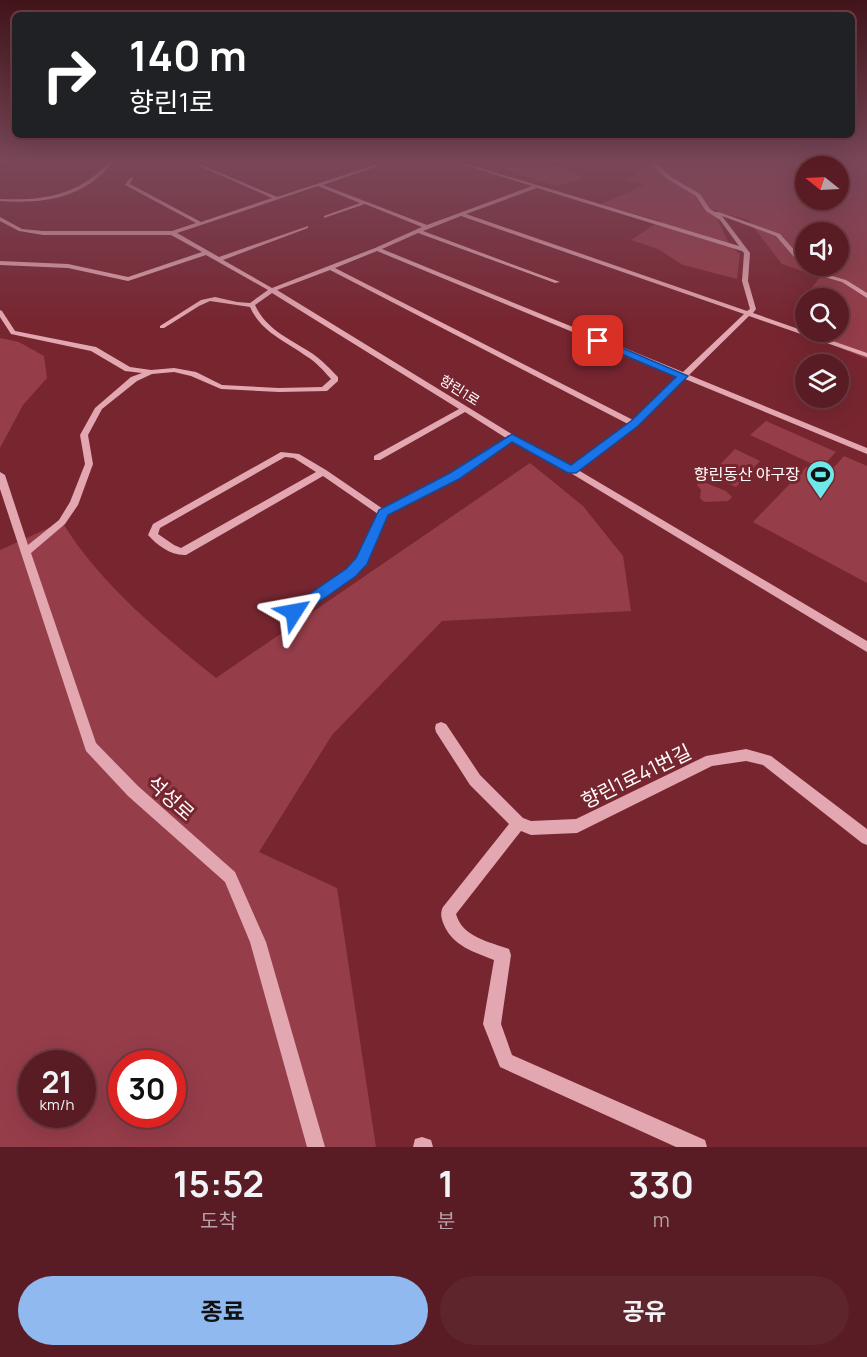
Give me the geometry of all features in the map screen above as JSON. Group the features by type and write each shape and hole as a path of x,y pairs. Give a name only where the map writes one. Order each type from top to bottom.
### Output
{"street":[{"path":"184,215 200,223"},
{"path":"0,219 21,230 43,233 172,233 225,215"},
{"path":"326,217 333,215"},
{"path":"394,215 427,227"},
{"path":"162,327 188,312 202,300 215,299 232,305 252,305 272,290 459,215"},
{"path":"462,215 867,355"},
{"path":"625,215 743,249"},
{"path":"572,470 634,424 753,309 746,280 747,253 722,219 715,215"},
{"path":"721,215 778,235 809,271 844,281 867,296"},
{"path":"219,259 306,227"},
{"path":"418,231 558,282"},
{"name":"향린1로","path":"172,233 272,290 465,410 572,470 867,647"},
{"path":"377,249 867,451"},
{"path":"0,263 68,266 128,279 206,253"},
{"path":"331,268 634,424"},
{"path":"0,312 13,333 93,349 128,369 151,372 174,370 193,374 221,387 243,389 324,389 335,379 319,362 271,332 252,305"},
{"path":"26,552 62,522 75,503 89,464 84,435 99,408 134,379 151,372"},
{"path":"376,458 465,410"},
{"path":"294,612 351,573 362,561 383,513 455,476 512,438"},
{"path":"323,472 182,552 170,548 153,535 156,526 284,454 296,456 323,472 383,513"},
{"name":"석성로","path":"0,475 91,747 134,791 230,878 258,942 316,1147"},
{"path":"441,728 475,780 518,823 448,912 449,921 457,936 503,955 492,1024 506,1061 698,1147"},
{"name":"향린1로41번길","path":"518,823 531,828 577,826 711,760 746,755 766,760 867,838"}],"shaded area":[{"path":"638,215 715,215 730,246 740,254 737,279 683,265 658,249 631,240 660,221"},
{"path":"729,215 867,215 867,359 826,342 849,342 849,316 851,314 849,313 849,288 812,288 820,277 817,276 849,276 849,222 795,222 795,268 782,264 748,220"},
{"path":"0,338 19,342 44,356 47,378 23,405 0,448"},
{"path":"766,421 836,452 821,468 750,435"},
{"path":"735,449 760,461 736,487 710,475"},
{"name":"향린동산 야구장","path":"844,456 867,466 867,583 753,522 806,467 826,476"},
{"path":"530,463 583,506 623,556 631,611 442,621 332,735 259,852 337,888 376,1147 0,1147 0,550 62,522 95,567 113,587 173,643 216,678"},
{"path":"701,481 726,491 732,497 728,501 704,502 700,498 701,490 697,485"}],"place":[{"name":"향린동산 야구장","path":"821,500"}],"route":[{"path":"294,612 351,573 362,561 383,513 455,476 512,438 572,470 634,424 683,376 598,341"}]}
